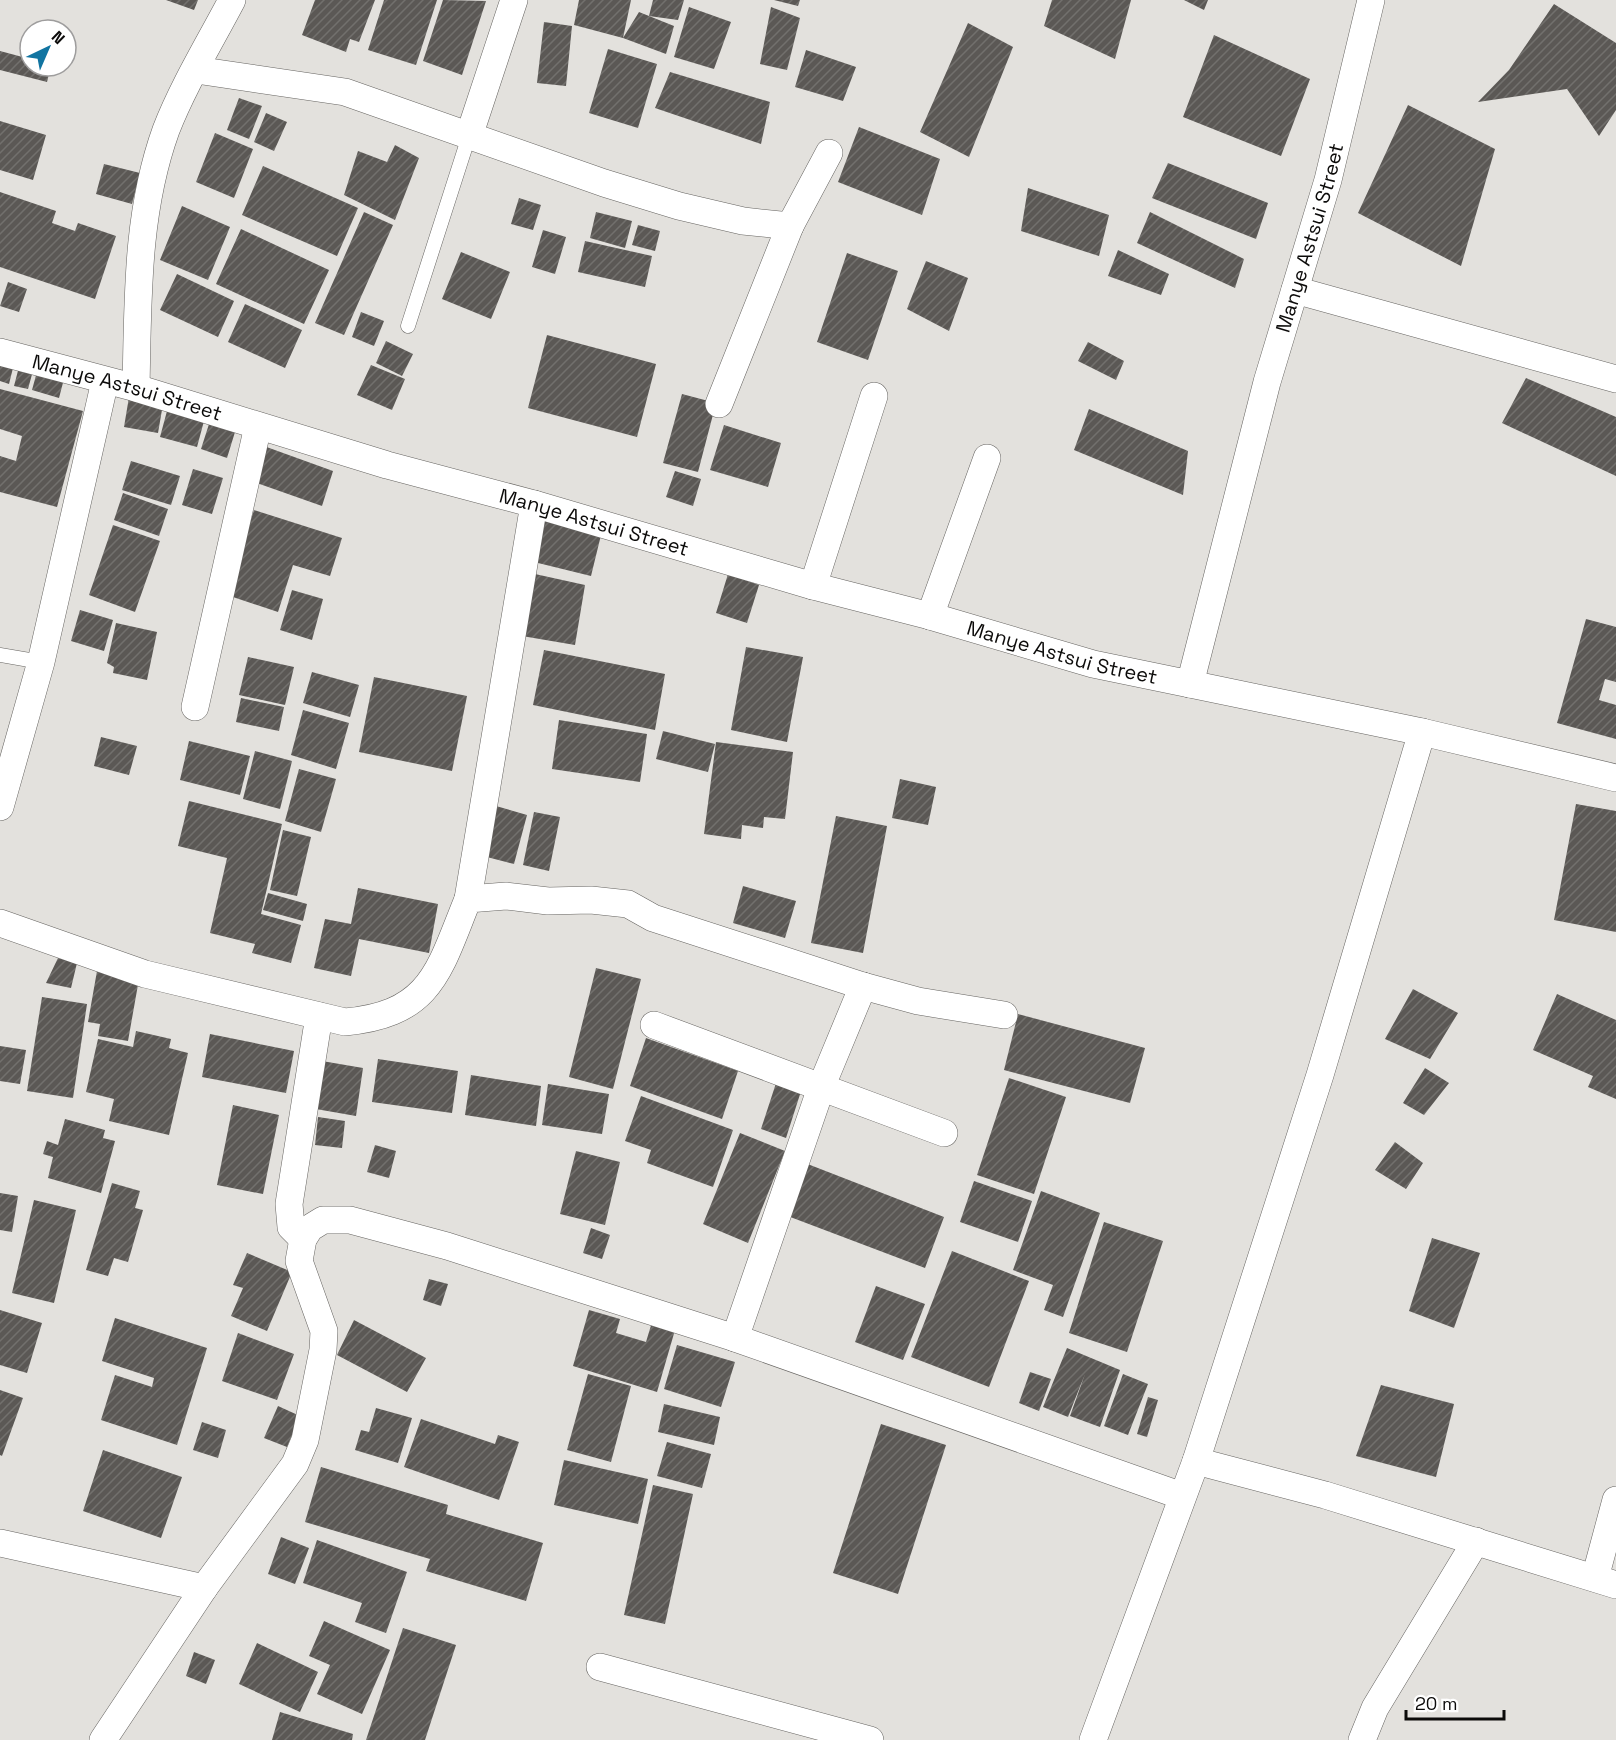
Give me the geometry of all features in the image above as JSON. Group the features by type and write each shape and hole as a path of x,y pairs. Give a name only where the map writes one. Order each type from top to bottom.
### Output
{"street":[{"path":"136,388 139,272 147,198 166,130 232,0"},
{"path":"469,136 514,0"},
{"name":"Manye Astsui Street","path":"1190,684 1267,382 1328,180 1371,0"},
{"path":"196,70 345,92 679,206 743,221 790,226"},
{"path":"718,404 790,226 829,153"},
{"path":"1295,290 1616,380"},
{"name":"Manye Astsui Street","path":"0,352 136,388 387,465 534,504 813,586 930,616 1093,664 1422,732 1616,778"},
{"path":"0,807 41,662 105,381"},
{"path":"813,586 874,396"},
{"path":"195,707 258,426"},
{"path":"930,616 987,458"},
{"path":"0,923 145,974 345,1022 375,1020 413,1003 435,978 468,899 534,504"},
{"path":"1093,1740 1196,1461 1320,1075 1422,732"},
{"path":"468,899 506,896 548,901 591,900 628,904 653,918 863,987 918,1001 1004,1015"},
{"path":"735,1338 822,1085 863,987"},
{"path":"303,1239 291,1227 289,1204 319,1016"},
{"path":"654,1025 822,1085 944,1133"},
{"path":"103,1740 204,1588 295,1464 305,1440 323,1350 324,1331 299,1261 303,1239 309,1228 323,1220 350,1220 447,1246 735,1338 1182,1496"},
{"path":"1196,1461 1325,1495 1606,1582 1616,1500"},
{"path":"1362,1740 1375,1708 1476,1541"},
{"path":"0,1543 204,1588"},
{"path":"600,1667 870,1740"}],"lane":[{"path":"408,326 469,136"},
{"path":"0,655 41,662"}],"building":[{"path":"166,0 198,0 194,10"},
{"path":"315,0 375,0 359,42 350,39 346,52 302,35"},
{"path":"384,0 437,0 416,65 368,50"},
{"path":"443,0 486,1 462,75 423,61"},
{"path":"579,0 631,0 623,38 574,25"},
{"path":"653,0 684,0 678,20 649,16"},
{"path":"774,0 800,0 798,6"},
{"path":"1052,0 1131,0 1115,59 1044,26"},
{"path":"1184,0 1208,0 1204,10"},
{"path":"1554,4 1616,43 1616,110 1599,136 1567,89 1478,102 1509,70"},
{"path":"689,7 731,22 714,69 674,57"},
{"path":"771,7 800,18 787,70 760,64"},
{"path":"639,12 674,26 666,54 623,38"},
{"path":"544,22 572,26 566,86 537,83"},
{"path":"968,23 1013,47 969,157 920,132"},
{"path":"1214,35 1310,79 1281,156 1183,117"},
{"path":"608,49 657,64 638,128 589,113"},
{"path":"806,50 856,67 843,101 795,87"},
{"path":"0,51 18,56 18,75 0,70"},
{"path":"670,72 770,102 761,144 655,108"},
{"path":"31,78 48,78 47,82"},
{"path":"239,98 262,106 249,139 227,130"},
{"path":"1408,105 1495,149 1461,266 1358,213"},
{"path":"266,113 287,122 274,151 254,142"},
{"path":"0,121 46,135 33,180 0,170"},
{"path":"859,127 940,159 922,215 838,182"},
{"path":"215,133 253,149 234,198 196,182"},
{"path":"395,145 419,158 395,220 344,195 358,151 387,162"},
{"path":"1168,163 1268,203 1256,239 1152,198"},
{"path":"104,164 140,173 132,204 96,194"},
{"path":"263,166 358,208 337,256 242,215"},
{"path":"1028,188 1109,215 1099,256 1021,231"},
{"path":"0,192 56,211 52,223 75,231 78,223 116,236 95,299 0,267"},
{"path":"519,198 541,205 533,230 511,224"},
{"path":"182,206 230,227 208,280 160,260"},
{"path":"364,212 393,225 344,335 315,323"},
{"path":"596,212 632,221 625,248 590,238"},
{"path":"1150,212 1244,259 1235,288 1137,243"},
{"path":"638,225 660,231 655,251 632,245"},
{"path":"241,229 329,270 304,324 216,284"},
{"path":"543,230 566,237 555,274 532,267"},
{"path":"585,241 652,256 645,287 578,272"},
{"path":"1118,250 1169,274 1161,295 1108,276"},
{"path":"461,252 510,272 491,319 442,299"},
{"path":"847,253 898,271 868,360 817,342"},
{"path":"926,261 968,278 949,331 907,309"},
{"path":"177,274 234,301 218,337 160,310"},
{"path":"8,282 27,289 19,312 0,306"},
{"path":"245,304 302,330 285,368 228,342"},
{"path":"361,312 384,321 374,346 352,337"},
{"path":"547,335 656,364 637,437 528,408"},
{"path":"386,341 413,354 402,376 376,363"},
{"path":"1088,342 1124,361 1116,380 1078,361"},
{"path":"0,355 15,360 9,384 0,381"},
{"path":"20,363 34,367 28,389 14,386"},
{"path":"371,365 405,379 392,410 357,395"},
{"path":"38,368 65,375 59,398 32,390"},
{"path":"1526,378 1616,417 1616,476 1502,423"},
{"path":"0,389 83,411 57,507 0,492 0,456 16,461 22,436 0,429"},
{"path":"682,394 716,403 698,472 663,463"},
{"path":"129,397 163,404 158,433 124,427"},
{"path":"1089,409 1188,451 1183,495 1074,450"},
{"path":"167,411 204,421 197,447 160,437"},
{"path":"209,424 235,432 227,458 201,449"},
{"path":"724,425 781,443 768,487 710,470"},
{"path":"261,445 333,471 322,506 248,480"},
{"path":"131,461 180,476 171,505 122,490"},
{"path":"193,469 223,478 212,514 182,505"},
{"path":"675,471 701,479 693,506 666,497"},
{"path":"123,493 168,509 159,536 114,520"},
{"path":"254,510 342,538 330,576 293,565 278,612 227,595"},
{"path":"545,517 602,531 591,576 534,562"},
{"path":"113,525 160,541 135,612 89,595"},
{"path":"535,574 585,585 575,645 522,636"},
{"path":"728,574 759,585 747,623 716,613"},
{"path":"292,590 323,599 312,640 280,630"},
{"path":"80,610 113,620 104,651 71,641"},
{"path":"1586,619 1616,627 1616,682 1605,679 1599,700 1616,705 1616,739 1557,723"},
{"path":"116,623 157,632 147,680 113,673 114,667 107,663"},
{"path":"746,647 803,657 787,742 731,730"},
{"path":"544,650 665,674 655,730 533,705"},
{"path":"248,657 294,667 285,705 239,695"},
{"path":"312,672 359,685 350,717 303,703"},
{"path":"374,677 467,696 452,771 359,752"},
{"path":"241,698 284,707 279,731 236,722"},
{"path":"303,710 349,723 336,769 291,755"},
{"path":"559,720 647,734 640,782 552,769"},
{"path":"663,731 715,744 708,772 656,759"},
{"path":"101,737 137,746 129,775 94,766"},
{"path":"189,741 250,756 240,795 180,780"},
{"path":"716,742 793,752 785,819 764,817 763,828 742,825 741,839 704,834"},
{"path":"255,751 292,761 280,809 243,799"},
{"path":"299,769 336,779 321,832 285,821"},
{"path":"900,779 936,787 928,825 892,818"},
{"path":"189,801 282,824 261,914 301,925 291,963 252,953 255,944 210,933 227,858 178,846"},
{"path":"1576,804 1616,811 1616,932 1554,920"},
{"path":"496,806 527,815 514,864 483,856"},
{"path":"534,812 560,817 549,871 523,865"},
{"path":"836,816 887,826 863,953 811,943"},
{"path":"283,830 311,837 297,896 270,890"},
{"path":"743,886 796,901 785,938 733,923"},
{"path":"358,888 438,904 429,953 359,939 351,976 314,968 325,919 351,924"},
{"path":"268,893 307,904 303,921 263,910"},
{"path":"58,958 77,963 71,988 46,983"},
{"path":"596,968 641,979 613,1089 569,1077"},
{"path":"97,971 139,979 128,1041 98,1036 100,1024 88,1022"},
{"path":"1413,989 1458,1013 1430,1059 1385,1039"},
{"path":"1557,994 1616,1020 1616,1099 1588,1087 1593,1076 1533,1050"},
{"path":"42,997 87,1004 73,1098 27,1091"},
{"path":"1018,1014 1145,1048 1130,1103 1004,1070"},
{"path":"136,1031 171,1039 169,1048 188,1053 169,1135 109,1121 114,1099 86,1092 98,1039 133,1047"},
{"path":"210,1034 294,1051 286,1093 202,1077"},
{"path":"646,1038 738,1071 722,1119 630,1086"},
{"path":"0,1046 26,1050 20,1084 0,1081"},
{"path":"378,1059 458,1071 452,1113 372,1102"},
{"path":"322,1061 363,1068 356,1116 316,1109"},
{"path":"1425,1068 1449,1083 1424,1115 1403,1103"},
{"path":"471,1075 541,1086 536,1126 465,1115"},
{"path":"778,1077 803,1085 786,1138 761,1129"},
{"path":"1009,1078 1066,1097 1034,1194 977,1175"},
{"path":"548,1084 609,1094 602,1134 542,1125"},
{"path":"641,1096 733,1130 713,1187 647,1163 651,1150 625,1141"},
{"path":"233,1105 279,1115 263,1194 217,1185"},
{"path":"318,1117 345,1121 342,1148 315,1145"},
{"path":"65,1119 105,1130 103,1138 115,1141 101,1193 48,1178 53,1157 43,1154 47,1141 58,1145"},
{"path":"740,1133 785,1151 748,1243 703,1224"},
{"path":"1395,1142 1423,1163 1406,1189 1375,1170"},
{"path":"375,1145 396,1151 389,1178 367,1172"},
{"path":"576,1151 620,1162 605,1225 560,1214"},
{"path":"805,1163 944,1217 925,1268 785,1215"},
{"path":"974,1181 1032,1201 1018,1242 960,1222"},
{"path":"112,1183 140,1191 135,1208 143,1210 128,1262 114,1258 108,1276 86,1270"},
{"path":"1041,1191 1100,1213 1063,1317 1044,1310 1053,1285 1013,1270"},
{"path":"0,1193 18,1196 12,1232 0,1230"},
{"path":"34,1200 76,1210 54,1303 12,1293"},
{"path":"1104,1222 1163,1241 1127,1352 1069,1333"},
{"path":"591,1228 610,1235 602,1259 583,1253"},
{"path":"1432,1238 1480,1253 1454,1328 1409,1311"},
{"path":"952,1251 1029,1281 989,1387 911,1357"},
{"path":"247,1253 292,1272 267,1331 231,1316 243,1288 233,1285"},
{"path":"429,1279 448,1284 441,1306 423,1300"},
{"path":"876,1286 925,1304 903,1360 855,1342"},
{"path":"0,1310 42,1323 27,1373 0,1365"},
{"path":"589,1310 620,1319 616,1333 646,1342 652,1322 675,1330 657,1392 573,1366"},
{"path":"115,1318 207,1348 177,1445 101,1420 115,1375 152,1387 154,1378 102,1361"},
{"path":"354,1320 426,1358 407,1392 337,1355"},
{"path":"238,1333 294,1354 277,1400 222,1381"},
{"path":"677,1345 735,1362 721,1407 664,1389"},
{"path":"1067,1348 1120,1370 1100,1427 1070,1416 1085,1374 1068,1417 1043,1407"},
{"path":"1030,1372 1051,1379 1039,1411 1019,1403"},
{"path":"588,1374 631,1386 611,1462 567,1450"},
{"path":"1123,1374 1148,1384 1128,1435 1104,1426"},
{"path":"1381,1385 1454,1404 1436,1477 1356,1456"},
{"path":"0,1390 23,1398 2,1456 0,1455"},
{"path":"1148,1397 1158,1400 1147,1437 1137,1434"},
{"path":"664,1404 720,1417 714,1445 658,1432"},
{"path":"278,1406 300,1416 287,1447 264,1438"},
{"path":"376,1408 412,1418 398,1463 355,1450 361,1430 369,1432"},
{"path":"421,1419 495,1444 498,1435 519,1442 499,1500 404,1467"},
{"path":"202,1422 226,1430 218,1458 193,1450"},
{"path":"881,1424 946,1445 898,1594 833,1573"},
{"path":"667,1442 711,1454 702,1488 657,1476"},
{"path":"103,1450 182,1477 161,1538 83,1511"},
{"path":"564,1460 648,1479 638,1524 554,1505"},
{"path":"321,1467 448,1505 446,1514 543,1543 526,1601 426,1571 430,1559 305,1522"},
{"path":"653,1485 693,1494 665,1624 624,1615"},
{"path":"281,1537 309,1548 295,1584 268,1574"},
{"path":"317,1540 407,1572 386,1633 355,1622 362,1603 303,1583"},
{"path":"324,1621 390,1650 362,1714 317,1694 330,1665 309,1656"},
{"path":"403,1628 456,1645 425,1740 366,1740"},
{"path":"257,1643 318,1672 300,1712 239,1684"},
{"path":"194,1652 215,1660 206,1684 186,1676"},
{"path":"280,1712 353,1734 352,1740 272,1740"}]}
